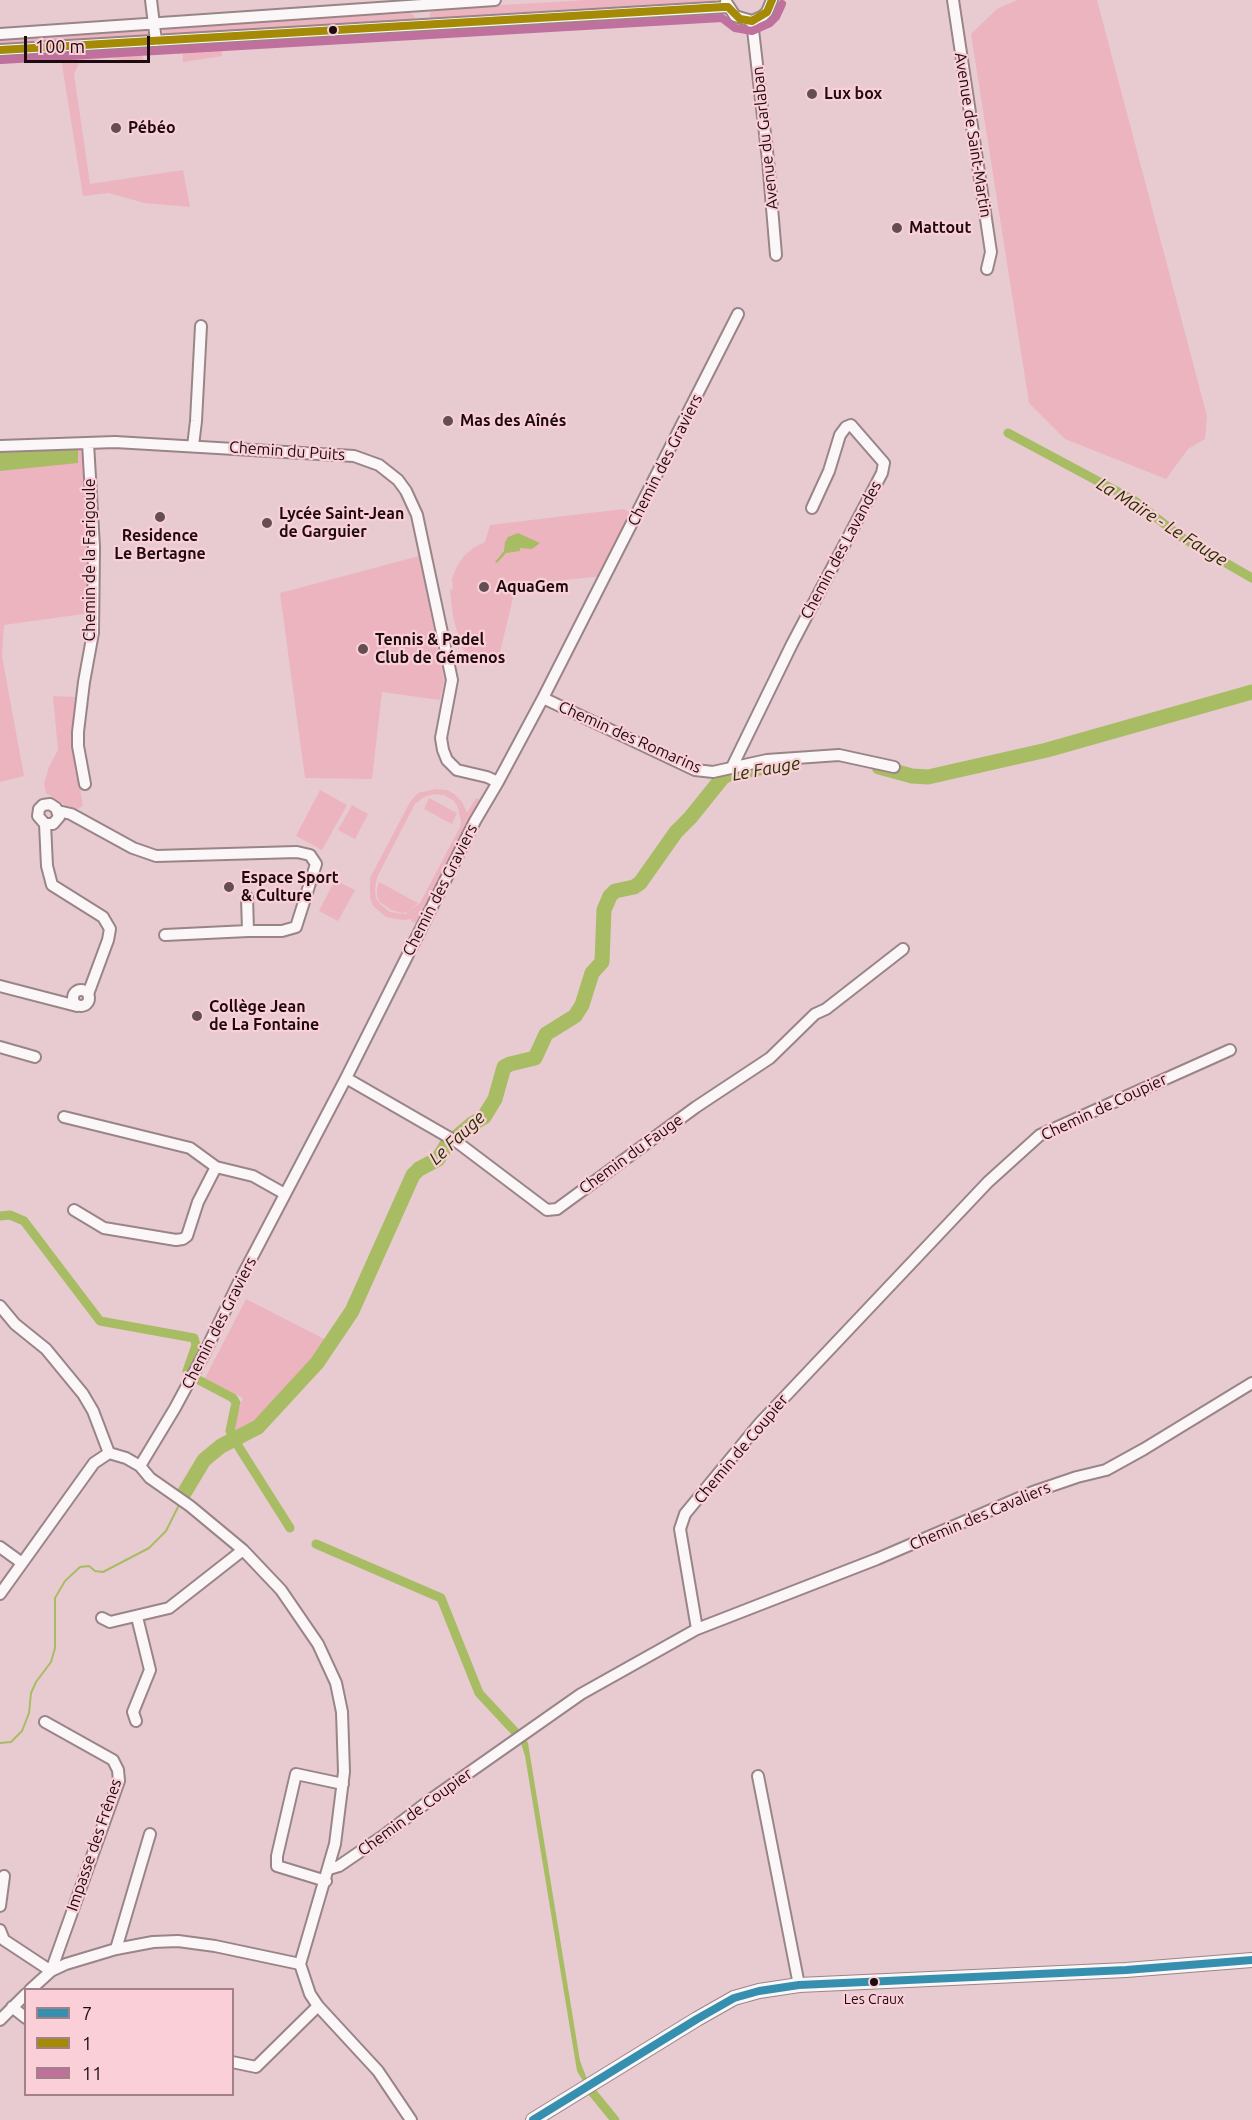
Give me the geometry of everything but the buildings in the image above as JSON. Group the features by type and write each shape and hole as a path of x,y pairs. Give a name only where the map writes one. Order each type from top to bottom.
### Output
{"main road":[{"path":"533,2120 697,2019 734,1998 759,1991 799,1985 1126,1970 1252,1960"}],"street":[{"path":"151,0 156,41"},
{"path":"0,34 495,0"},
{"path":"0,50 727,3 735,16 752,21 767,12 772,0"},
{"name":"Avenue de Saint-Martin","path":"953,0 991,252 987,269"},
{"path":"420,4 422,24"},
{"name":"Avenue du Garlaban","path":"752,21 776,255"},
{"name":"Chemin des Graviers","path":"140,1466 185,1390 346,1078 475,820 543,698 738,314"},
{"path":"193,446 201,326"},
{"name":"Chemin des Lavandes","path":"732,767 792,644 882,473 884,463 852,425 846,427 840,435 829,471 812,508"},
{"name":"Chemin du Puits","path":"0,446 115,442 354,456 379,465 398,480 406,490 417,514 453,680 441,738 443,750 447,760 457,770 498,782"},
{"name":"Chemin de la Farigoule","path":"85,784 78,746 78,732 93,633 94,548 88,443"},
{"name":"Chemin des Romarins","path":"543,698 695,770 713,772 767,760 839,755 894,767"},
{"path":"0,986 77,1006 73,999 75,993 82,990 88,994 108,940 110,929 103,917 52,885 47,866 45,824 39,819 39,809 43,805 50,804 58,811 71,814 133,848 156,856 297,852 310,855 316,864 296,927 282,931 165,935"},
{"path":"45,824 56,822 58,811"},
{"path":"248,897 248,931"},
{"name":"Chemin du Fauge","path":"346,1078 454,1140 547,1210 557,1209 696,1107 770,1058 815,1014 826,1009 903,949"},
{"path":"0,1047 35,1057"},
{"name":"Chemin de Coupier","path":"329,1869 339,1866 357,1854 581,1694 697,1629 680,1529 685,1514 760,1423 988,1182 1040,1135 1230,1050"},
{"path":"64,1117 190,1148 216,1167 253,1176 285,1194"},
{"path":"74,1210 104,1228 176,1240 183,1239 187,1236 198,1202 216,1167"},
{"path":"0,1306 15,1324 46,1349 83,1394 93,1411 109,1453"},
{"name":"Chemin des Cavaliers","path":"697,1629 877,1560 1032,1492 1106,1470 1252,1383"},
{"path":"109,1453 126,1458 140,1466 150,1478 190,1506 243,1550 281,1590 318,1644 336,1683 342,1712 343,1784 335,1844 300,1964 310,1994 318,2006 378,2071 411,2120"},
{"path":"0,1594 94,1463 109,1453"},
{"path":"0,1547 22,1563"},
{"path":"102,1618 110,1622 169,1608 243,1550"},
{"path":"136,1617 150,1670 133,1712 136,1721"},
{"name":"Impasse des Frênes","path":"45,1722 113,1760 118,1770 118,1781 51,1971"},
{"path":"326,1881 277,1866 277,1856 296,1774 343,1784"},
{"path":"758,1776 799,1985"},
{"path":"116,1949 150,1834"},
{"path":"0,1906 4,1876"},
{"path":"0,1930 4,1940 51,1971"},
{"path":"31,1988 51,1971 78,1960 116,1949 153,1942 178,1941 214,1946 300,1964"},
{"path":"0,2020 24,1996"},
{"path":"234,2062 256,2067 318,2006"},
{"path":"12,2007 24,2016"}],"shaded area":[{"path":"587,0 714,0 714,2 712,4 435,22 430,18 430,13 435,9"},
{"path":"1018,0 1097,0 1207,416 1205,439 1188,449 1166,479 1065,439 1029,403 971,34 998,8"},
{"path":"409,13 414,15 415,20 167,36 163,34 163,30 169,27"},
{"path":"141,28 149,32 146,38 0,48 0,36"},
{"path":"220,43 222,56 183,62 182,46"},
{"path":"141,48 144,62 111,58 80,61 74,74 90,184 183,170 190,207 144,203 109,193 83,196 60,52"},
{"path":"81,447 86,503 90,613 4,625 2,656 24,776 0,782 0,450"},
{"path":"78,449 78,463 0,471 0,453"},
{"name":"AquaGem","path":"623,509 635,514 603,576 516,585 497,665 468,659 461,645 453,617 450,590 453,589 452,579 457,566 473,548 485,542 490,525"},
{"path":"518,533 540,543 532,549 520,548 520,551 506,553 497,563 495,562 504,551 508,537"},
{"name":"Tennis & Padel Club de Gémenos","path":"419,556 444,680 440,700 382,692 372,779 305,778 280,593"},
{"path":"53,696 75,697 73,743 83,806 78,809 65,805 46,793 44,784 49,767 58,750"},
{"path":"436,789 447,790 462,802 467,813 476,798 481,800 416,924 411,919 386,917 373,906 370,898 370,878 410,802 418,793","holes":["434,794 443,795 457,805 461,821 460,827 420,903 405,914 390,912 376,898 377,877 415,804 424,797"]},
{"path":"320,790 347,805 322,850 296,836"},
{"path":"429,798 457,813 452,824 424,809"},
{"path":"352,805 368,814 355,839 338,830"},
{"path":"335,880 355,890 338,921 319,911"},
{"path":"379,882 418,903 403,913 391,910 380,902 377,896"},
{"path":"246,1299 330,1342 311,1369 259,1425 235,1437 232,1428 243,1398 205,1378"},
{"path":"524,1737 528,1743 580,2061 587,2079 583,2081 577,2071 525,1756 520,1740"}],"waterway":[{"name":"La Maïre - Le Fauge","path":"1008,433 1135,501 1181,537 1252,578"},
{"name":"Le Fauge","path":"879,767 912,776 928,777 1047,750 1252,692"},
{"name":"Le Fauge","path":"183,1495 204,1460 221,1446 258,1427 317,1363 352,1311 413,1175 419,1169 438,1159 446,1146 484,1117 495,1099 504,1067 535,1058 546,1034 575,1016 582,1005 592,973 602,962 604,910 610,896 615,891 634,887 640,883 676,832 723,777 731,773 792,762"},
{"path":"0,1216 10,1215 24,1221 100,1321 194,1338 196,1345 187,1371 189,1374"},
{"path":"195,1378 233,1398 236,1403"},
{"path":"233,1437 230,1431 235,1407"},
{"path":"235,1441 290,1528"},
{"name":"Le Fauge","path":"0,1743 11,1742 22,1731 29,1713 31,1693 51,1662 55,1648 55,1598 65,1581 80,1567 89,1566 95,1571 103,1572 149,1548 166,1531 180,1503"},
{"path":"316,1544 441,1598 479,1693 519,1736"},
{"path":"592,2092 615,2120"}],"transit line":[{"name":"1","path":"0,50 723,7 728,7 740,19 752,21 767,12 772,0"},
{"name":"11","path":"1,60 722,18 735,28 752,31 770,23 776,17 782,4"},
{"name":"7","path":"533,2120 697,2019 734,1998 759,1991 799,1985 1126,1970 1252,1960"}],"place":[{"name":"Lux box","path":"812,94"},
{"name":"Pébéo","path":"116,128"},
{"name":"Mattout","path":"897,228"},
{"name":"Mas des Aînés","path":"448,421"},
{"name":"Residence Le Bertagne","path":"160,517"},
{"name":"Lycée Saint-Jean de Garguier","path":"267,523"},
{"name":"AquaGem","path":"484,587"},
{"name":"Tennis & Padel Club de Gémenos","path":"363,649"},
{"name":"Espace Sport & Culture","path":"229,887"},
{"name":"Collège Jean de La Fontaine","path":"197,1016"},
{"name":"Les Craux","path":"874,1982"}]}
